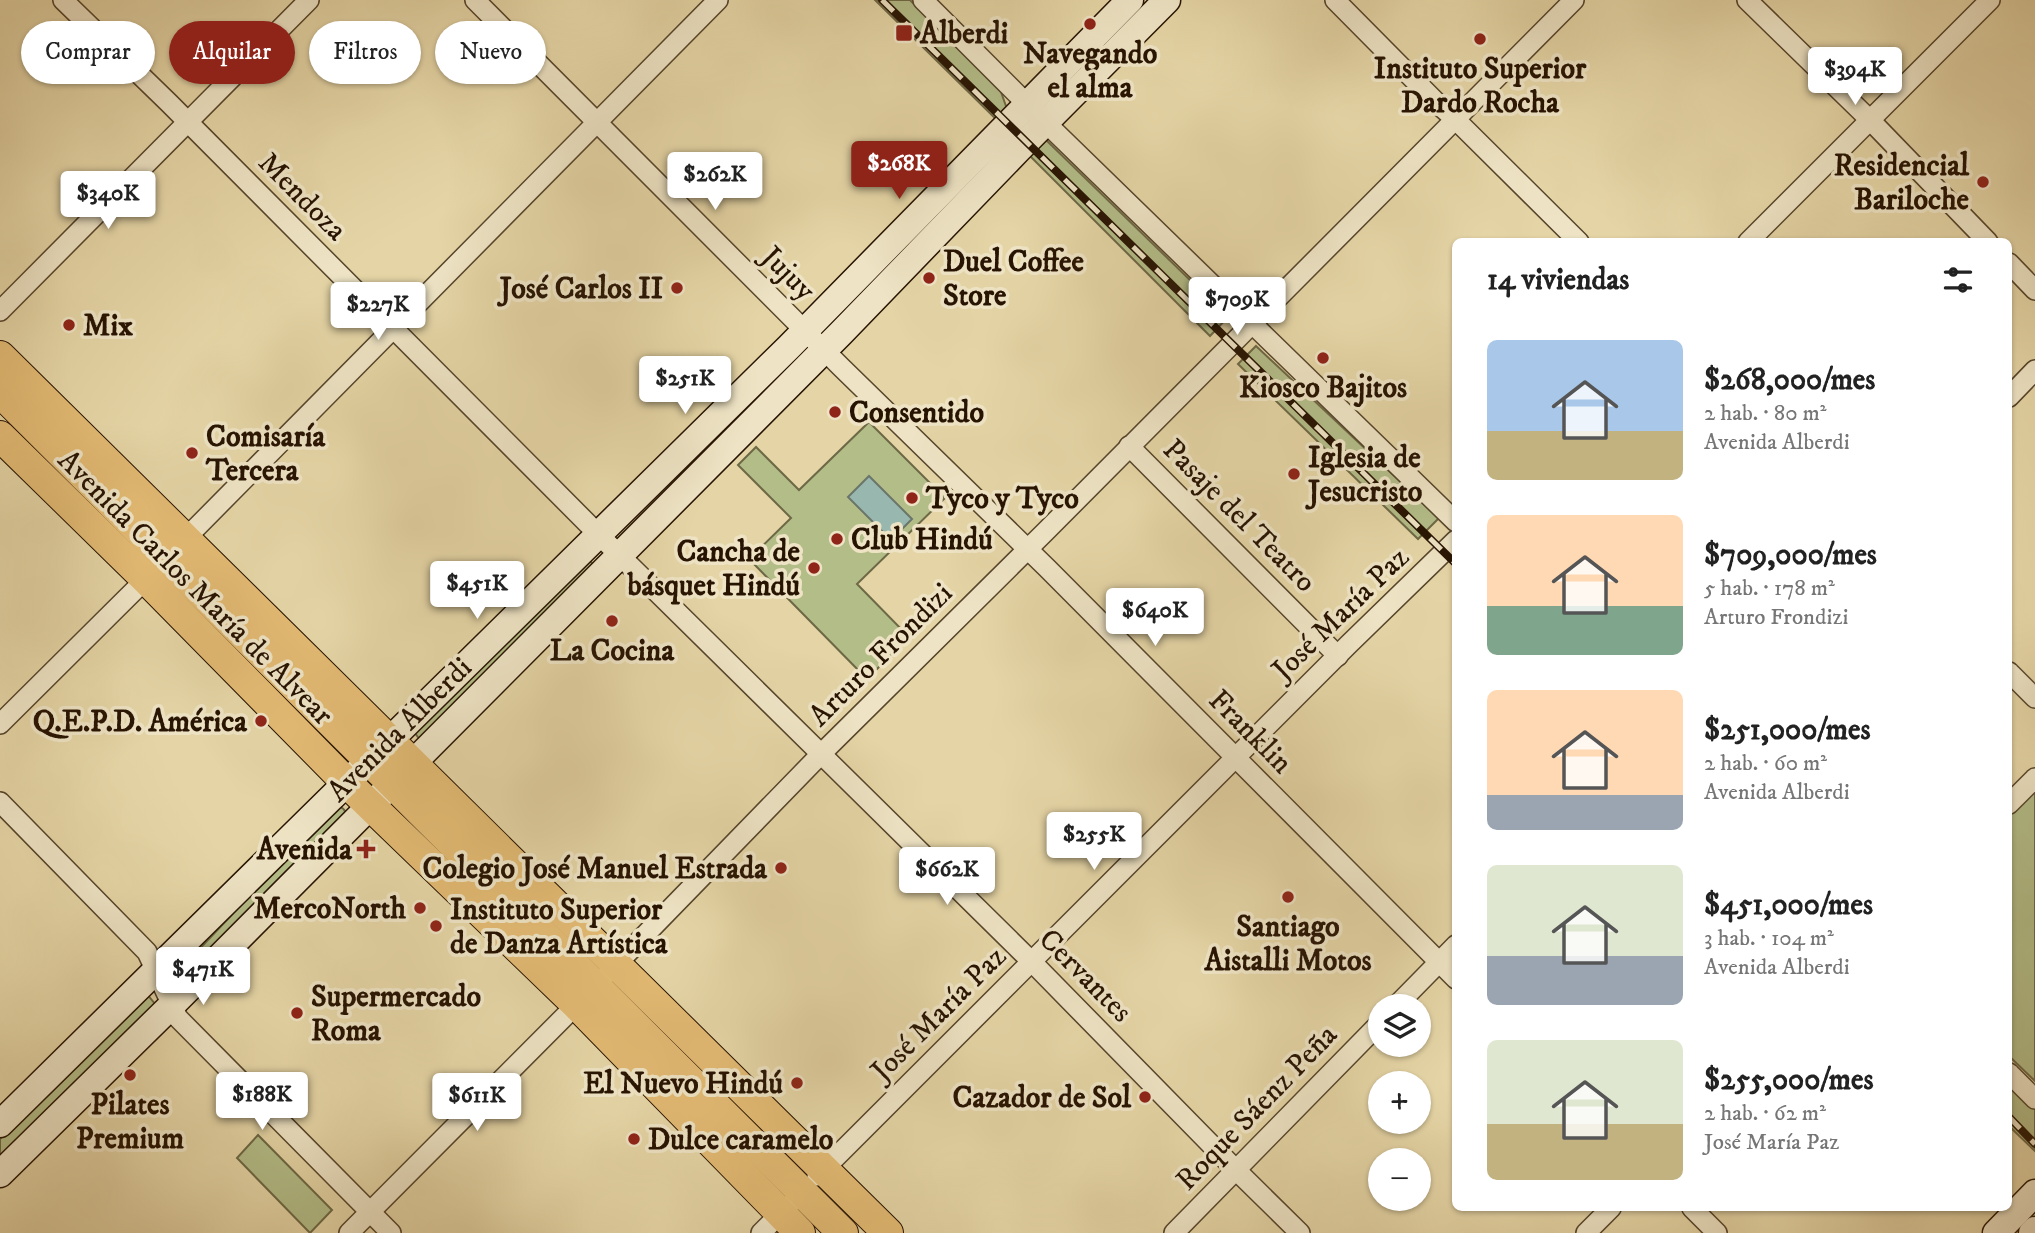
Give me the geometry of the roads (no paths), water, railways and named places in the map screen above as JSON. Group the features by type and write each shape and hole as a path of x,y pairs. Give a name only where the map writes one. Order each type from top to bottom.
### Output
{"main road":[{"name":"Avenida Alberdi","path":"0,1174 173,1004 619,554 1027,105 1130,0"},
{"name":"Avenida Alberdi","path":"0,1124 598,534 814,340 1046,123 1167,0"},
{"name":"Avenida Carlos María de Alvear","path":"0,356 176,548 402,773 596,984"},
{"name":"Avenida Carlos María de Alvear","path":"0,392 176,548"},
{"name":"Avenida Carlos María de Alvear","path":"0,436 146,579 347,783 596,984"},
{"path":"596,984 823,1169 887,1233"},
{"path":"596,984 843,1233"},
{"path":"596,984 781,1227"},
{"path":"1996,1233 2035,1193"}],"street":[{"name":"Mendoza","path":"63,0 619,554"},
{"path":"0,311 309,0"},
{"name":"Jujuy","path":"475,0 814,340"},
{"path":"0,724 718,0"},
{"path":"923,0 1027,105 1452,518"},
{"path":"1335,0 1575,238"},
{"name":"Arturo Frondizi","path":"349,1233 822,753 1574,0"},
{"path":"1747,0 1870,120 1984,238"},
{"path":"1752,238 1990,0"},
{"path":"2012,266 2035,290"},
{"name":"Franklin","path":"814,340 1028,549 1452,975"},
{"path":"2012,394 2035,370"},
{"name":"Pasaje del Teatro","path":"1129,446 1338,656"},
{"name":"José María Paz","path":"781,1227 802,1192 823,1169 1452,544"},
{"name":"Cervantes","path":"619,554 1032,962 1300,1233"},
{"path":"2012,675 2035,698"},
{"path":"2012,801 2035,778"},
{"path":"0,802 147,952 178,1018 391,1233"},
{"path":"1408,994 1452,949"},
{"name":"Roque Sáenz Peña","path":"1174,1233 1368,1035"},
{"path":"2012,1076 2035,1099"},
{"path":"1586,1233 1608,1211"},
{"path":"1695,1211 1717,1233"}],"water":[{"path":"869,476 912,519 891,540 848,497"}],"railway":[{"path":"882,0 1452,560"},
{"path":"2012,1120 2035,1144"}],"place":[{"name":"Navegando el alma","path":"1090,24"},
{"name":"Alberdi","path":"904,33"},
{"name":"Instituto Superior Dardo Rocha","path":"1480,39"},
{"name":"Residencial Bariloche","path":"1983,182"},
{"name":"Duel Coffee Store","path":"929,278"},
{"name":"José Carlos II","path":"677,288"},
{"name":"Mix","path":"69,325"},
{"name":"Kiosco Bajitos","path":"1323,358"},
{"name":"Consentido","path":"835,412"},
{"name":"Comisaría Tercera","path":"192,453"},
{"name":"Iglesia de Jesucristo","path":"1294,474"},
{"name":"Tyco y Tyco","path":"912,498"},
{"name":"Club Hindú","path":"837,539"},
{"name":"Cancha de básquet Hindú","path":"814,568"},
{"name":"La Cocina","path":"612,621"},
{"name":"Q.E.P.D. América","path":"261,721"},
{"name":"Avenida","path":"366,849"},
{"name":"Colegio José Manuel Estrada","path":"781,868"},
{"name":"Santiago Aistalli Motos","path":"1288,897"},
{"name":"MercoNorth","path":"420,908"},
{"name":"Instituto Superior de Danza Artística","path":"436,926"},
{"name":"Supermercado Roma","path":"297,1013"},
{"name":"Pilates Premium","path":"130,1075"},
{"name":"El Nuevo Hindú","path":"797,1083"},
{"name":"Cazador de Sol","path":"1145,1097"},
{"name":"Dulce caramelo","path":"634,1139"}]}
